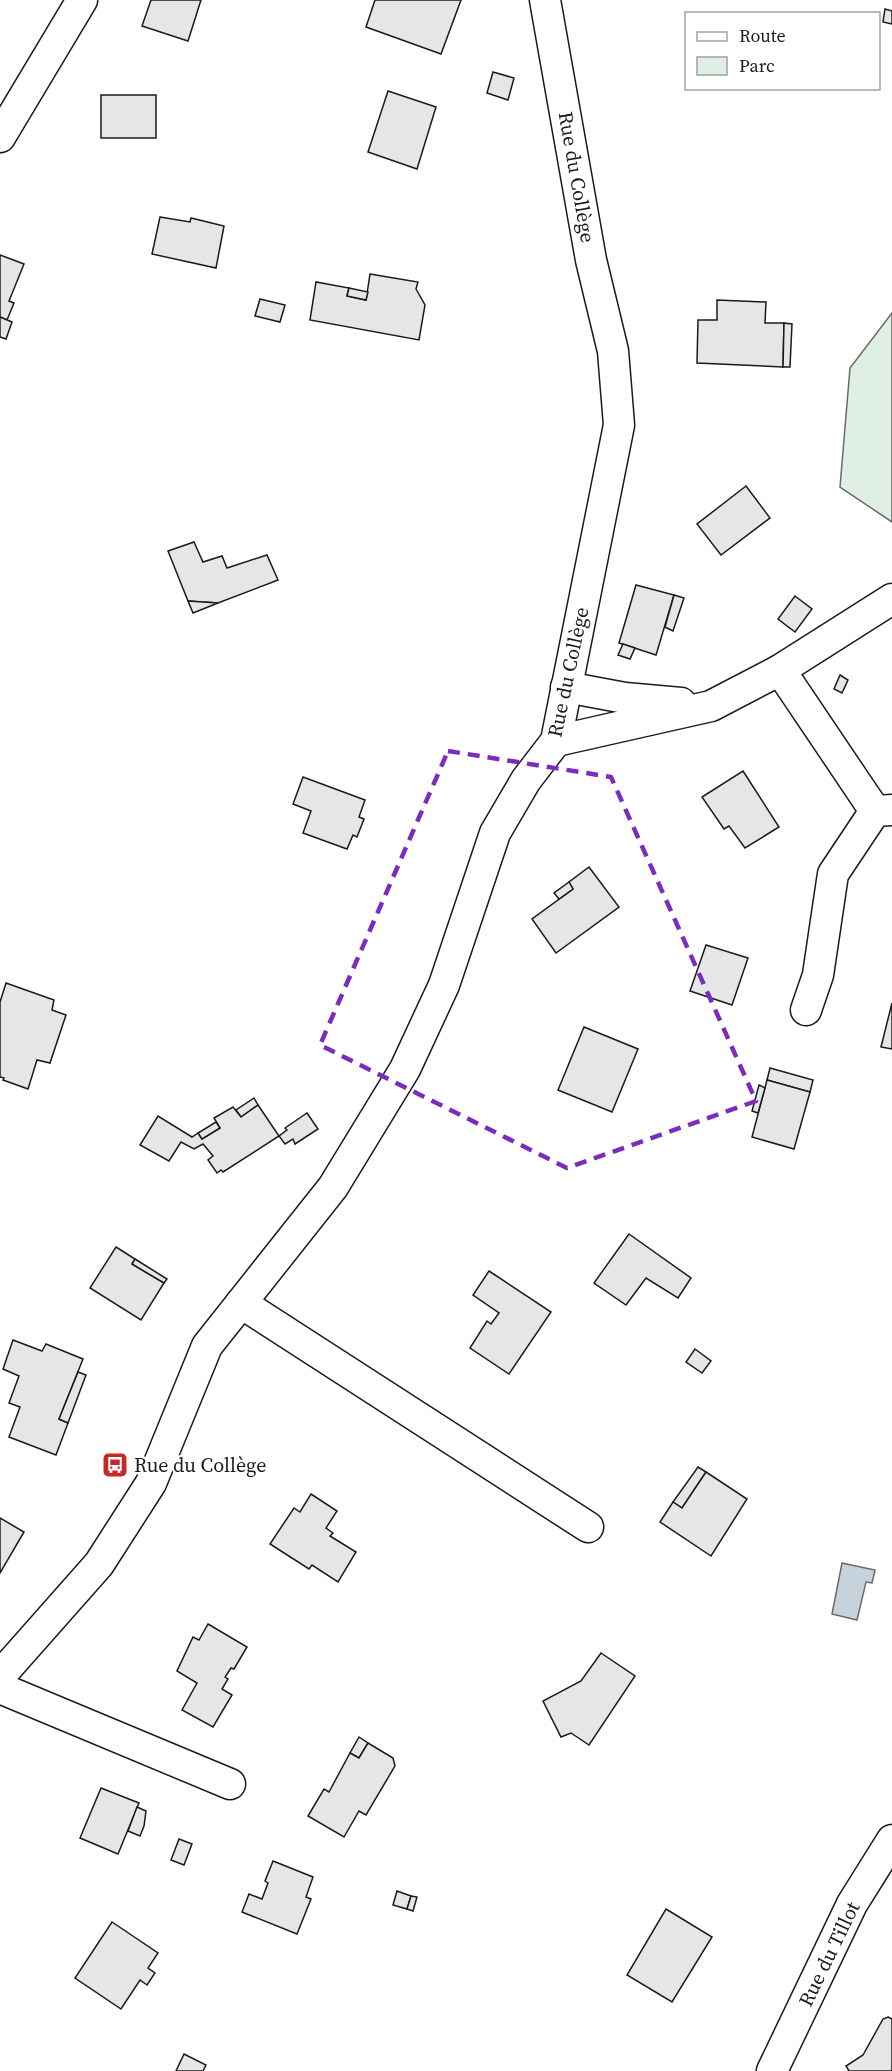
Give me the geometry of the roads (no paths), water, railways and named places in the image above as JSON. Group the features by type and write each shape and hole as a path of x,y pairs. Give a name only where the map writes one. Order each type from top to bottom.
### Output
{"street":[{"path":"0,137 82,0"},
{"name":"Rue du Collège","path":"0,1676 99,1564 151,1483 207,1346 333,1187 405,1069 444,984 495,833 526,780 556,741 619,425 613,351 591,260 545,0"},
{"path":"556,741 711,706 780,670 892,599"},
{"path":"780,670 884,810 833,874 818,975 806,1010"},
{"path":"566,687 625,699 711,706"},
{"path":"241,1304 588,1527"},
{"path":"0,1688 230,1784"},
{"name":"Rue du Tillot","path":"772,2071 852,1904 892,1840"}],"place":[{"name":"Rue du Collège","path":"115,1465"}]}
